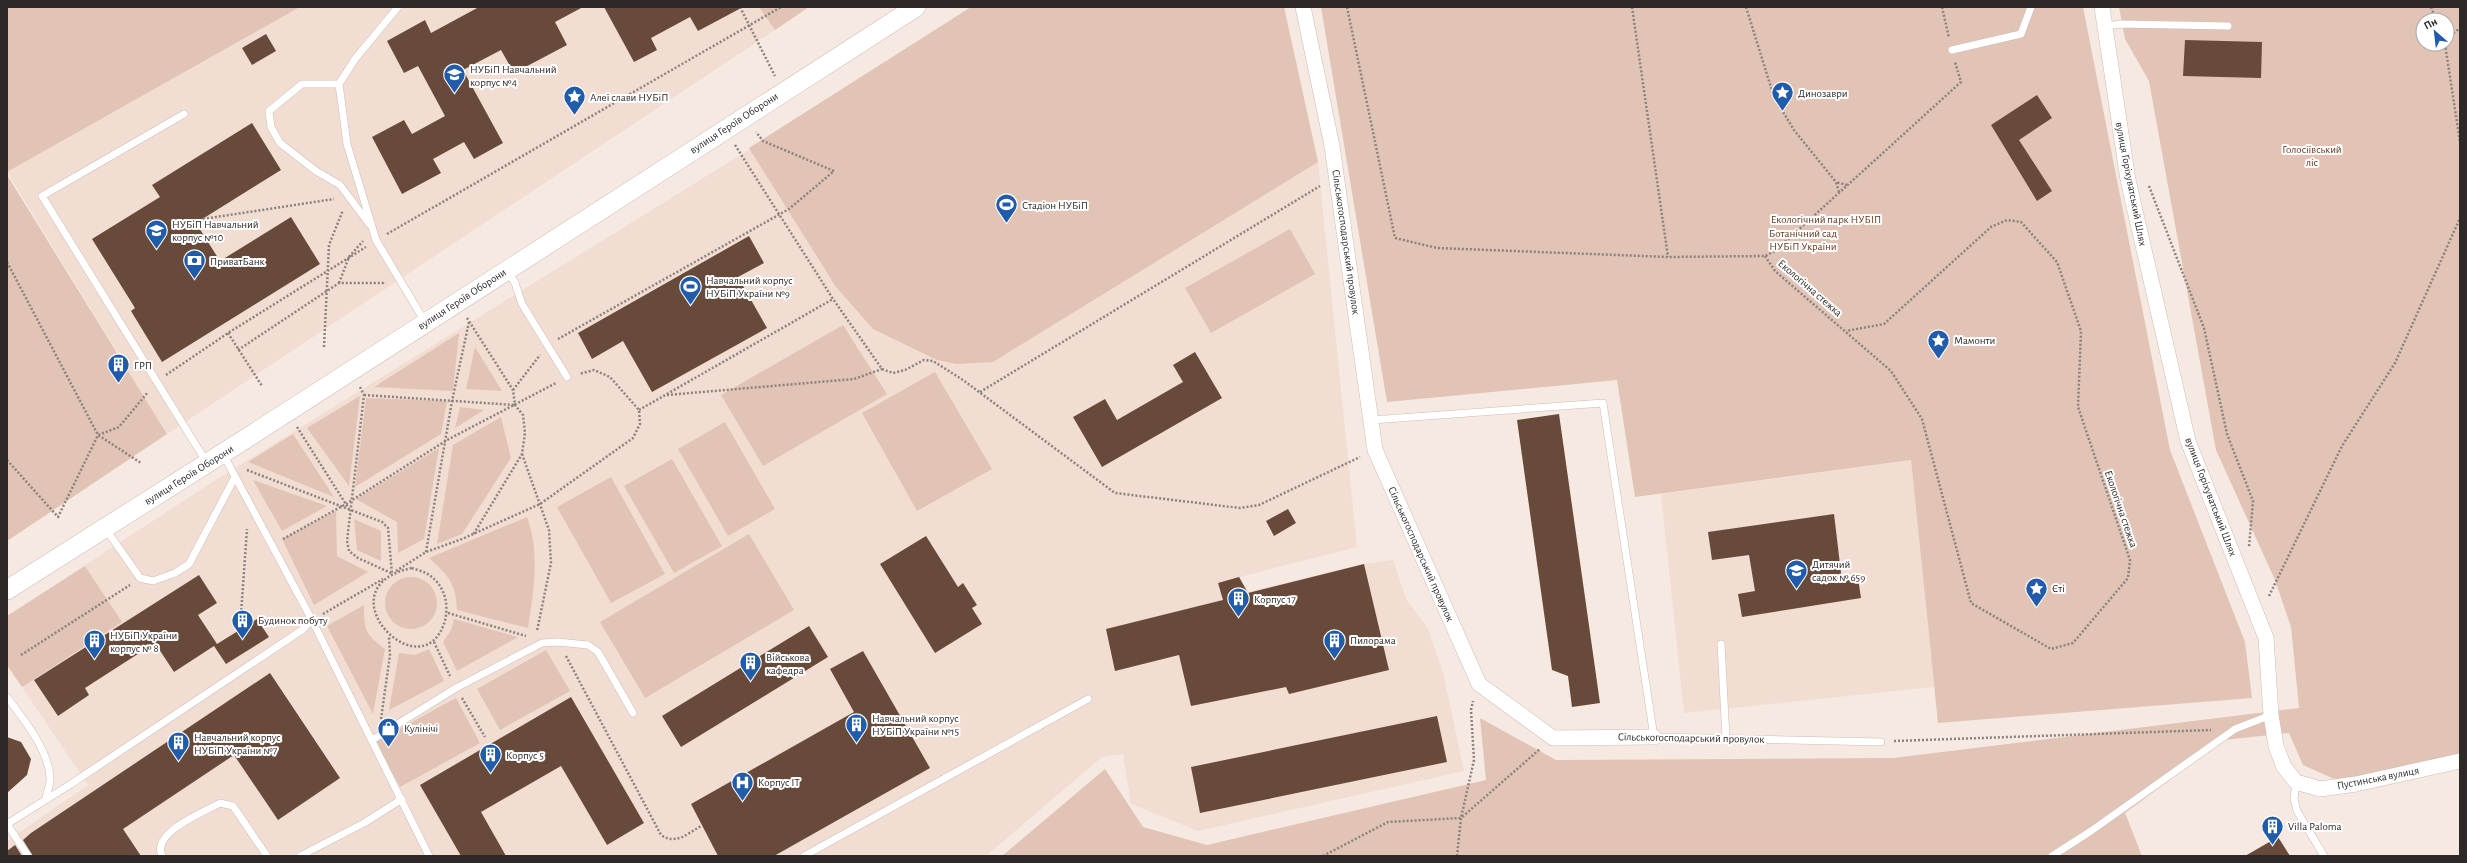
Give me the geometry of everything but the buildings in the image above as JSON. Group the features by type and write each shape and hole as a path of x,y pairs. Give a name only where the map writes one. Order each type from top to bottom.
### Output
{"street":[{"name":"вулиця Героїв Оборони","path":"7,590 105,528 220,461 425,323 783,91 916,7"},
{"name":"Сільськогосподарський провулок","path":"1303,7 1332,146 1372,420 1375,450 1479,684 1553,738 1654,737"},
{"name":"вулиця Горіхуватський Шлях","path":"2102,7 2128,180 2188,440 2266,638 2271,715 2276,746 2284,767 2296,782"},
{"name":"Пустинська вулиця","path":"2296,782 2320,789 2356,784 2460,761"}],"lane":[{"path":"398,7 355,59 339,84 347,144 376,240 425,323"},
{"path":"1952,50 2021,34 2031,7"},
{"path":"2105,26 2122,24 2228,26"},
{"path":"339,84 302,84 269,111 271,127 280,143 316,171 340,185 373,229"},
{"path":"184,114 42,196 158,381 220,461 235,477 312,620 429,856"},
{"path":"507,270 515,283 522,304 567,377"},
{"path":"1372,420 1603,403 1654,737"},
{"path":"105,528 140,578 153,581 175,573 189,564 235,477"},
{"path":"28,856 7,824 46,798 71,784 302,630 312,620"},
{"path":"372,740 380,733 456,688 542,643 558,642 588,645 598,652 633,712"},
{"path":"1720,644 1726,738"},
{"path":"7,697 27,725 46,759 50,777 46,798"},
{"path":"804,856 1088,699"},
{"path":"2052,856 2091,831 2236,729 2271,715"},
{"name":"Сільськогосподарський провулок","path":"1654,737 1881,742"},
{"path":"2296,782 2294,799 2297,811 2324,856"},
{"path":"300,856 364,823 402,799"},
{"path":"162,856 161,844 167,833 220,803 226,803 233,806 268,856"}],"path":[{"path":"740,7 783,91"},
{"path":"7,460 58,517 98,435 119,427 158,381 228,333 376,240 781,7"},
{"path":"1347,7 1395,238 1437,248 1668,257 1765,256 1775,251 1961,82 1942,7"},
{"path":"1632,7 1668,257"},
{"path":"1746,7 1774,97 1794,130 1836,182 1839,192"},
{"path":"2446,52 2460,142"},
{"path":"513,390 548,345 779,214 834,170 763,141 756,132"},
{"path":"734,144 833,299 882,369 893,373 924,360 933,361 980,392 1114,493 1134,497 1240,508 1259,504 1375,450"},
{"path":"1836,182 1847,184"},
{"path":"2147,183 2204,328 2227,434 2253,501 2249,551"},
{"path":"980,392 1320,186"},
{"path":"203,219 348,197"},
{"path":"324,347 329,245 348,197"},
{"path":"2275,580 2342,446 2395,363 2460,218"},
{"name":"Екологічна стежка","path":"1765,256 1775,270 1846,330 1891,371 1922,419 1971,603 2051,649 2072,643 2128,578 2130,560 2078,407 2081,330 2057,262 2020,222 2007,220 1991,227 1884,324 1846,330"},
{"path":"340,283 349,257 373,229"},
{"path":"7,262 98,435 141,463"},
{"path":"238,350 340,283 402,282"},
{"path":"639,410 833,299"},
{"path":"465,316 499,365 513,390 515,405 523,415 525,433 522,454 473,535"},
{"path":"426,552 447,440 452,401 469,321"},
{"path":"228,333 262,386"},
{"path":"665,395 854,380 882,369"},
{"path":"272,546 346,504 447,440 567,377 594,370 610,377 639,410 640,424 633,438 540,504 473,535 426,552 392,574 312,620"},
{"path":"359,384 364,395 349,509 347,541 348,551 392,574"},
{"path":"364,395 515,405"},
{"path":"296,426 349,509"},
{"path":"522,454 549,530 551,563 534,640"},
{"path":"220,461 382,522 388,528 392,574"},
{"path":"241,614 249,503"},
{"path":"385,578 376,590 374,606 378,620 389,636 405,644 420,647 434,642 442,629 448,613 444,594 430,575 412,568 396,571"},
{"path":"21,655 140,578"},
{"path":"448,613 542,643"},
{"path":"380,733 390,655 389,636"},
{"path":"434,642 456,688 485,737"},
{"path":"558,642 661,835 669,840 679,839 701,826"},
{"path":"1457,856 1461,818 1474,760 1471,710 1479,684"},
{"path":"1881,742 2236,729"},
{"path":"1323,856 1388,822 1461,818 1553,738"}],"shaded area":[{"path":"300,7 759,7 775,30 167,434 7,172"},
{"path":"1284,7 1318,162 1357,547 1240,577 1247,592 1364,564 1393,560 1406,599 1427,627 1443,672 1464,771 1198,831 1131,804 1123,754 1102,757 986,856 7,856 7,841 88,785 7,665 7,616 211,483 763,141"},
{"name":"Дитячий садок № 659","path":"1911,460 1934,687 1684,713 1661,494"}],"green space":[{"path":"7,7 300,7 7,172"},
{"path":"759,7 809,7 775,30"},
{"name":"Стадіон НУБіП","path":"971,7 1284,7 1318,162 993,362 957,364 937,360 873,329 836,287 749,148"},
{"name":"Ботанічний сад НУБіП України","path":"1321,7 2083,7 2170,450 2245,642 2252,698 1938,723 1911,460 1635,497 1617,380 1387,402"},
{"name":"Голосіївський ліс","path":"2119,7 2460,7 2460,754 2341,782 2303,765 2289,733 2224,740 2125,813 2142,856 1002,856 1105,769 1143,827 1207,845 1486,780 1480,718 1556,760 1893,758 2299,708 2291,627 2275,580 2216,450 2149,81 2125,39"},
{"path":"7,175 167,434 7,541"},
{"path":"1290,229 1315,274 1211,333 1185,288"},
{"path":"843,325 887,394 763,466 721,395"},
{"path":"459,333 453,391 374,387"},
{"path":"475,347 502,391 466,389"},
{"path":"935,372 992,469 917,511 862,413"},
{"path":"360,396 349,486 307,428"},
{"path":"366,398 447,401 441,434 355,487"},
{"path":"460,407 484,410 455,428"},
{"path":"501,417 511,458 462,534 437,544 453,445"},
{"path":"725,422 775,509 728,536 678,449"},
{"path":"293,434 334,497 248,462"},
{"path":"439,448 424,539 398,553 397,522 356,499"},
{"path":"672,459 722,546 674,573 624,486"},
{"path":"611,477 665,574 611,603 557,507"},
{"path":"253,480 327,506 282,531"},
{"path":"336,511 337,556 368,572 314,605 282,539"},
{"path":"527,517 531,530 535,558 534,586 528,628 457,610 455,593 450,580 429,558"},
{"path":"354,519 381,531 381,561 357,550"},
{"path":"749,534 794,610 645,698 600,622"},
{"path":"85,566 122,622 22,687 7,665 7,616"},
{"path":"411,577 421,579 429,585 435,593 437,603 435,613 429,621 421,627 411,629 401,627 393,621 387,613 385,603 387,593 393,585 401,579"},
{"path":"364,605 364,620 367,631 373,639 385,649 373,714 327,626"},
{"path":"454,619 518,637 457,671 443,642 451,630"},
{"path":"429,649 444,681 389,710 399,653 415,655"},
{"path":"546,650 570,691 500,730 477,689"},
{"path":"456,698 480,743 400,787 375,742"}],"place":[{"name":"НУБіП Навчальний корпус №4","path":"455,94"},
{"name":"Динозаври","path":"1782,112"},
{"name":"Алеї слави НУБіП","path":"575,116"},
{"name":"Стадіон НУБіП","path":"1006,224"},
{"name":"НУБіП Навчальний корпус №10","path":"156,250"},
{"name":"ПриватБанк","path":"194,280"},
{"name":"Навчальний корпус НУБіП України №9","path":"690,306"},
{"name":"Мамонти","path":"1938,360"},
{"name":"ГРП","path":"119,384"},
{"name":"Дитячий садок № 659","path":"1797,590"},
{"name":"Єті","path":"2037,608"},
{"name":"Корпус 17","path":"1239,618"},
{"name":"Будинок побуту","path":"243,640"},
{"name":"НУБіП України корпус № 8","path":"95,660"},
{"name":"Пилорама","path":"1334,660"},
{"name":"Військова кафедра","path":"751,682"},
{"name":"Навчальний корпус НУБіП України №15","path":"856,744"},
{"name":"Кулінічі","path":"389,748"},
{"name":"Навчальний корпус НУБіП України №7","path":"179,762"},
{"name":"Корпус 5","path":"490,774"},
{"name":"Корпус ІТ","path":"742,802"},
{"name":"Villa Paloma","path":"2273,846"}],"park label":[{"name":"Екологічний парк НУБІП","path":"1826,219"}]}
